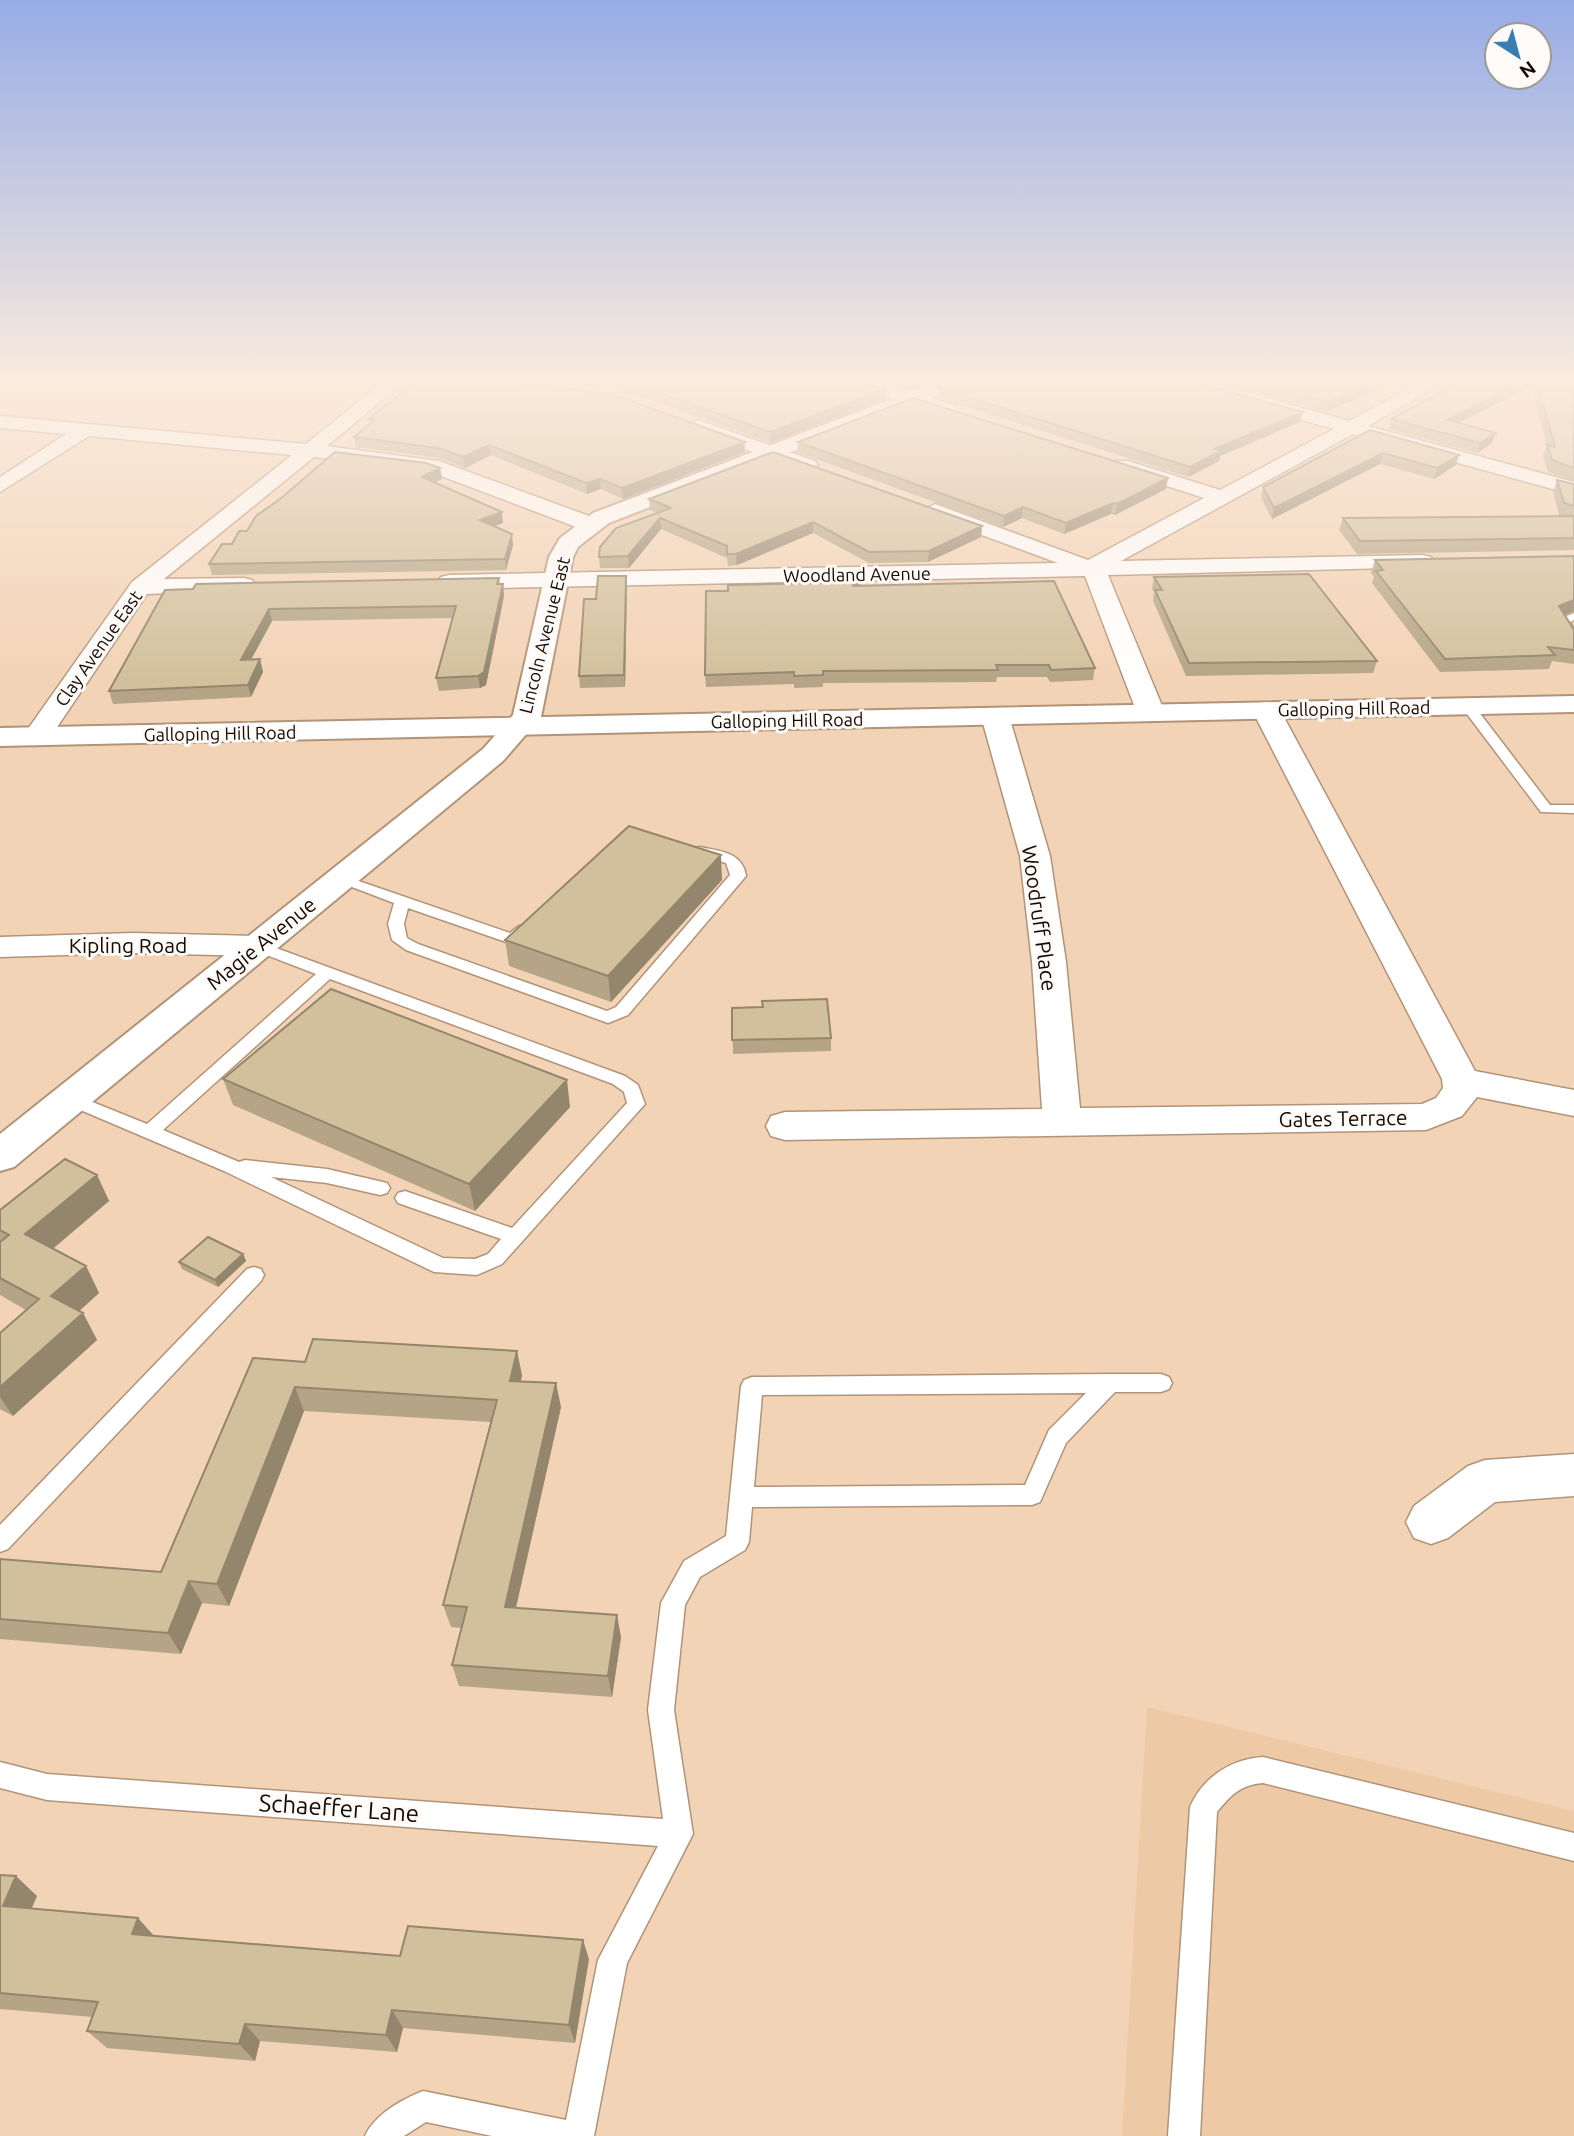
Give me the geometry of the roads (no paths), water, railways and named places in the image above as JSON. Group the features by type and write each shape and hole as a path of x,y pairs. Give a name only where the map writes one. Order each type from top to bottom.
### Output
{"street":[{"name":"Clay Avenue East","path":"37,736 140,587 269,482"},
{"path":"476,482 592,525"},
{"name":"Lincoln Avenue East","path":"519,726 527,717 561,556 568,543 601,518 695,482"},
{"path":"1174,482 1222,497"},
{"path":"1093,568 1250,482"},
{"path":"1548,482 1574,489"},
{"path":"913,502 1093,568 1151,713"},
{"name":"Woodland Avenue","path":"431,582 1450,562"},
{"path":"140,587 265,585"},
{"name":"Galloping Hill Road","path":"0,737 1574,704"},
{"path":"1266,710 1461,1081 1574,1103"},
{"name":"Woodruff Place","path":"995,716 1035,856 1049,962 1062,1124"},
{"name":"Magie Avenue","path":"0,1156 493,755 519,726"},
{"name":"Kipling Road","path":"0,947 134,943 257,946"},
{"name":"Gates Terrace","path":"785,1126 1426,1117 1449,1107 1458,1099 1462,1090 1461,1081"},
{"path":"1431,1522 1485,1481 1574,1475"}],"lane":[{"path":"1574,616 1563,620 1574,639"},
{"path":"1467,706 1546,809 1574,809"},
{"path":"402,902 396,924 400,940 412,947 608,1017 622,1011 738,876 738,865 734,860 682,845"},
{"path":"339,879 509,938 517,937 537,918"},
{"path":"70,1099 231,1166 441,1266 477,1267 495,1259 636,1104 632,1089 619,1080 257,946"},
{"path":"149,1132 328,972"},
{"path":"231,1166 327,1176 380,1188"},
{"path":"405,1198 516,1237"},
{"path":"0,1541 254,1275"},
{"path":"741,1497 1032,1495 1057,1437 1110,1383"},
{"path":"578,2136 613,1960 679,1833 661,1710 673,1603 692,1569 737,1542 752,1386 1161,1383"},
{"path":"1184,2136 1204,1807 1225,1781 1244,1770 1263,1770 1574,1847"},
{"name":"Schaeffer Lane","path":"0,1775 47,1787 679,1833"},
{"path":"381,2136 423,2106 566,2136"}]}
